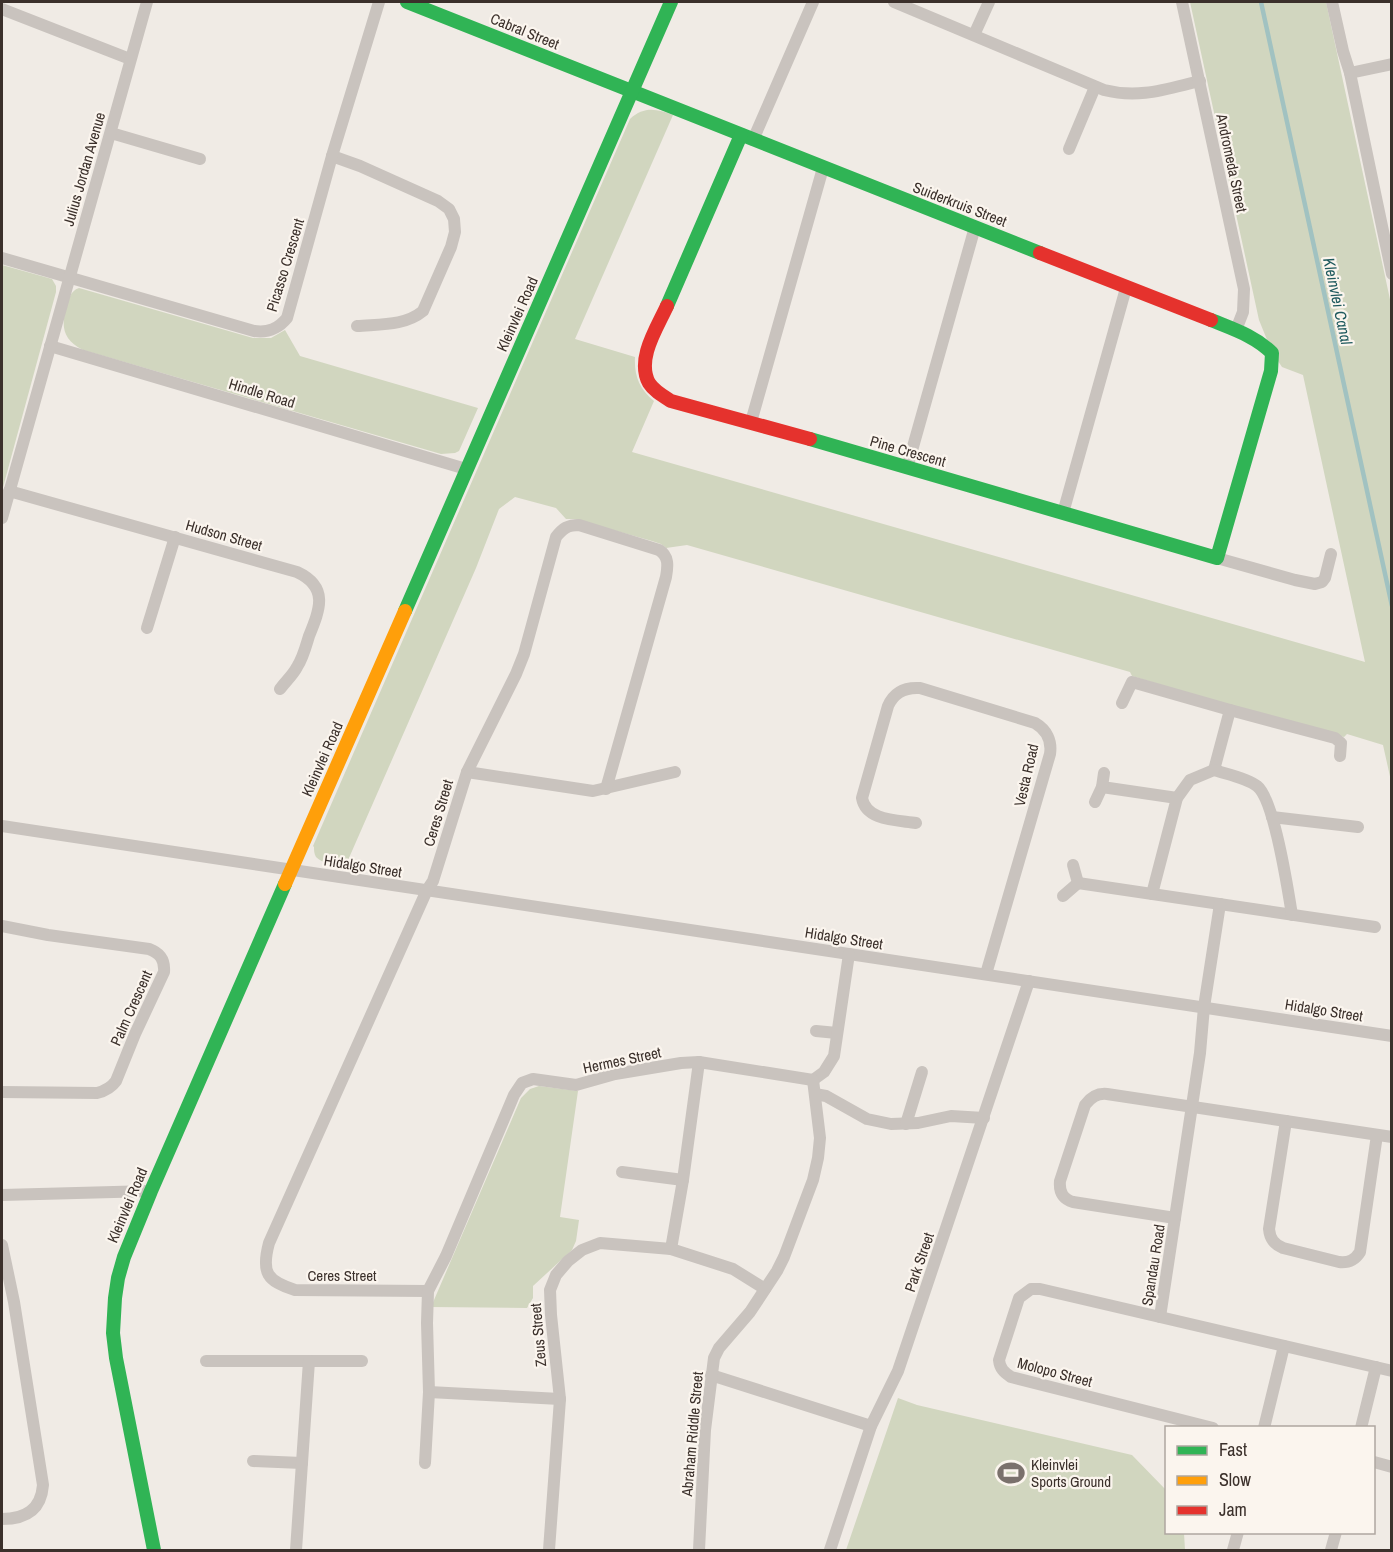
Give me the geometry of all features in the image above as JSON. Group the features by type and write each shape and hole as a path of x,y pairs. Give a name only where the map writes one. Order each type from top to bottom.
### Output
{"street":[{"name":"Julius Jordan Avenue","path":"2,518 147,2"},
{"name":"Picasso Crescent","path":"2,258 254,331 263,332 275,328 287,318 332,156 379,2"},
{"name":"Cabral Street","path":"407,2 632,92"},
{"name":"Kleinvlei Road","path":"154,1551 116,1358 113,1332 115,1298 124,1257 671,2"},
{"path":"747,138 813,2"},
{"path":"894,2 1095,87 1119,94 1138,94 1200,81"},
{"path":"974,35 989,2"},
{"name":"Andromeda Street","path":"1182,2 1244,289 1243,312 1236,330"},
{"path":"1332,2 1350,73 1392,274"},
{"path":"2,9 130,59"},
{"path":"1350,73 1392,64"},
{"path":"1069,148 1095,87"},
{"name":"Suiderkruis Street","path":"632,92 1236,330 1262,343 1272,353 1271,371 1217,558"},
{"path":"111,133 200,159"},
{"name":"Pine Crescent","path":"747,138 647,351 645,367 649,382 664,398 1217,558"},
{"path":"332,156 438,201 449,209 454,219 455,232 451,248 423,311 415,318 400,322 357,326"},
{"path":"751,422 823,168"},
{"path":"907,468 975,227"},
{"path":"1063,513 1126,288"},
{"name":"Hindle Road","path":"50,346 466,469"},
{"name":"Hudson Street","path":"9,491 304,575 313,582 319,594 320,607 298,666 280,689"},
{"name":"Ceres Street","path":"428,1291 295,1290 272,1280 264,1261 274,1233 433,881 467,772 524,654 556,537 564,527 579,525 658,550 663,553 668,565 606,789"},
{"path":"147,628 175,537"},
{"path":"1217,558 1315,584 1322,582 1325,578 1331,554"},
{"path":"1122,703 1132,682 1335,738 1341,743 1340,756"},
{"name":"Vesta Road","path":"916,824 878,817 863,805 862,798 889,702 900,691 920,688 1035,723 1045,731 1049,737 1050,754 986,975"},
{"path":"1214,770 1230,710"},
{"path":"1152,894 1177,798 1190,780 1214,770 1250,782 1263,792 1268,802 1284,867 1292,915"},
{"path":"467,772 584,791 599,791 675,772"},
{"path":"1095,802 1102,787 1104,773"},
{"path":"1102,787 1177,798"},
{"path":"1272,817 1358,827"},
{"name":"Hidalgo Street","path":"2,826 1392,1036"},
{"path":"1073,865 1078,883"},
{"path":"1063,896 1078,883 1376,927"},
{"name":"Spandau Road","path":"1220,904 1160,1317 1392,1371"},
{"name":"Palm Crescent","path":"2,926 149,949 159,954 165,966 112,1086 97,1093 2,1092"},
{"path":"813,1080 824,1071 834,1056 849,954"},
{"name":"Park Street","path":"830,1551 871,1426 898,1371 1029,981"},
{"path":"816,1031 837,1033"},
{"path":"671,1249 699,1062"},
{"name":"Hermes Street","path":"428,1291 446,1256 514,1095 522,1083 533,1079 576,1085 627,1071 699,1062 813,1080"},
{"path":"906,1124 922,1072"},
{"name":"Abraham Riddle Street","path":"699,1551 705,1430 714,1358 719,1348 750,1312 777,1271 813,1180 820,1138 813,1080"},
{"path":"1175,1218 1073,1203 1063,1196 1060,1191 1060,1181 1085,1105 1092,1097 1102,1093 1392,1137"},
{"path":"815,1094 826,1096 867,1119 891,1124 906,1124 951,1116 984,1118"},
{"path":"1286,1121 1269,1229 1271,1238 1283,1248 1340,1262 1349,1262 1360,1252 1377,1135"},
{"path":"622,1172 682,1180"},
{"path":"2,1195 151,1191"},
{"name":"Zeus Street","path":"549,1551 560,1399 550,1290 560,1269 576,1253 600,1244 671,1249 733,1269 765,1289"},
{"path":"2,1245 14,1302 43,1485 42,1496 38,1504 29,1513 23,1517 2,1519"},
{"name":"Molopo Street","path":"1160,1317 1040,1289 1031,1290 1019,1298 1001,1352 1000,1367 1011,1377 1205,1426"},
{"path":"425,1463 429,1392 428,1291"},
{"path":"1264,1426 1284,1346"},
{"path":"296,1551 309,1360"},
{"path":"206,1361 362,1360"},
{"path":"1361,1426 1376,1367"},
{"path":"711,1375 871,1426"},
{"path":"429,1392 560,1399"},
{"path":"253,1461 302,1463"},
{"path":"1375,1462 1392,1467"},
{"path":"1233,1551 1238,1534"},
{"path":"1331,1551 1336,1534"}],"green space":[{"path":"1190,2 1326,2 1391,304 1391,781 1383,745 1347,734 1344,737 1234,707 1132,676 1130,672 687,545 666,548 652,541 574,519 566,519 556,508 515,497 499,509 476,568 345,867 325,863 316,857 313,846 630,119 646,110 662,111 673,115 575,339 635,357 638,381 654,401 632,452 1365,662 1303,375 1282,367 1272,352 1259,320"},
{"path":"2,265 52,279 56,292 2,491"},
{"path":"79,288 253,338 271,338 285,330 300,356 478,408 459,451 441,454 83,350 71,342 64,327 64,315 69,299 72,293"},
{"path":"539,1086 578,1091 560,1217 579,1220 576,1241 572,1250 533,1286 533,1298 527,1308 431,1307 521,1098 530,1089"},
{"name":"Kleinvlei Sports Ground","path":"898,1398 917,1405 1132,1455 1165,1489 1165,1534 1184,1534 1185,1550 846,1550"}],"waterway":[{"name":"Kleinvlei Canal","path":"1261,2 1392,606"}],"traffic: fast":[{"path":"407,2 1040,253"},
{"path":"405,611 671,2"},
{"path":"667,306 741,135"},
{"path":"810,439 1217,558 1271,371 1272,353 1251,337 1211,320"},
{"path":"154,1550 116,1358 113,1333 118,1278 124,1257 151,1191 285,884"}],"traffic: slow":[{"path":"285,884 405,611"}],"traffic: jam":[{"path":"1040,253 1211,320"},
{"path":"667,306 646,354 646,374 653,388 671,401 810,439"}],"place":[{"name":"Kleinvlei Sports Ground","path":"1011,1473"}]}
